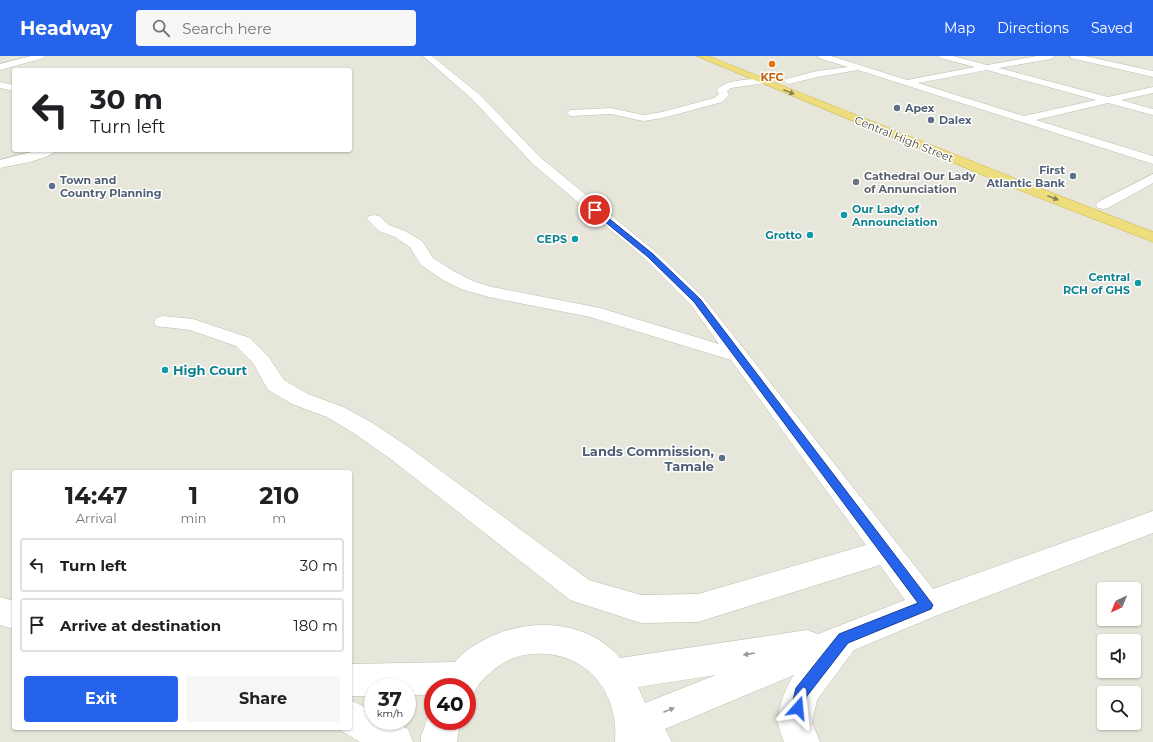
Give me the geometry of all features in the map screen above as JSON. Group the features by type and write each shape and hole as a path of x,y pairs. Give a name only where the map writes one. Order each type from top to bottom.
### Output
{"highway":[{"name":"Central High Street","path":"701,56 1012,182 1153,237"},
{"name":"Central High Street","path":"724,56 986,159"},
{"path":"1099,204 1117,211"}],"street":[{"path":"0,67 41,56"},
{"path":"427,56 476,97 537,161 651,256 697,301 927,605"},
{"path":"943,56 1153,112"},
{"path":"906,82 1051,56"},
{"path":"1074,56 1153,74"},
{"path":"817,74 827,58 1153,160"},
{"path":"789,82 817,74 859,68"},
{"path":"571,113 597,111 643,118 663,115 718,100 724,94 722,90 728,86 762,81"},
{"path":"0,85 12,88"},
{"path":"1024,120 1153,90"},
{"path":"0,164 45,152"},
{"path":"1099,204 1153,178"},
{"path":"374,219 384,228 400,234 416,244 427,261 449,276 467,285 489,292 593,312 738,356"},
{"path":"163,322 193,325 243,342 261,360 276,385 300,399 335,412 395,450 580,591 642,609 698,608 887,551"},
{"path":"463,678 481,659 503,646 526,639 551,638 575,644 596,657 614,675 627,698 639,736 843,639 927,605 1153,522"},
{"path":"0,611 12,614"},
{"path":"614,675 843,639"},
{"path":"802,742 796,722 801,693 843,639"},
{"path":"352,680 424,681"},
{"path":"352,718 395,742"},
{"path":"440,730 440,742"}],"shaded area":[{"path":"0,56 1153,56 1153,742 0,742"}],"place":[{"name":"KFC","path":"772,64"},
{"name":"Apex","path":"897,108"},
{"name":"Dalex","path":"931,120"},
{"name":"First Atlantic Bank","path":"1073,176"},
{"name":"Cathedral Our Lady of Annunciation","path":"856,182"},
{"name":"Town and Country Planning","path":"52,186"},
{"name":"Our Lady of Announciation","path":"844,215"},
{"name":"Grotto","path":"810,235"},
{"name":"CEPS","path":"575,239"},
{"name":"Central RCH of GHS","path":"1138,283"},
{"name":"High Court","path":"165,370"},
{"name":"Lands Commission, Tamale","path":"722,458"}],"route":[{"path":"595,210 651,256 697,301 927,605 843,639 801,693 798,708"}]}
